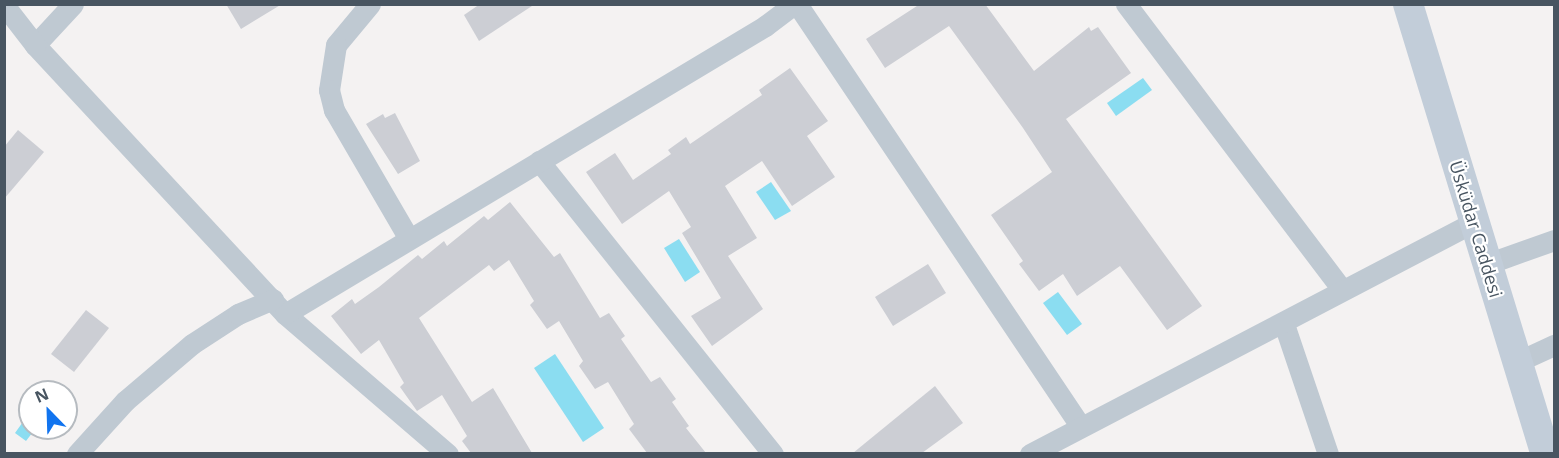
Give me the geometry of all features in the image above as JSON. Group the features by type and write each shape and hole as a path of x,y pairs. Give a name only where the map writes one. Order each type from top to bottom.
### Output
{"main road":[{"name":"Üsküdar Caddesi","path":"1408,4 1546,453"}],"street":[{"path":"35,45 74,4"},
{"path":"370,4 336,45 329,90 334,110 410,239"},
{"path":"77,453 125,401 192,344 238,314 279,307 410,239 765,26 795,4 1082,427"},
{"path":"1126,4 1342,290"},
{"path":"4,5 35,45 279,307 448,453"},
{"path":"540,161 773,453"},
{"path":"1030,453 1284,324 1342,290 1474,222"},
{"path":"1487,264 1554,240"},
{"path":"1284,324 1328,453"},
{"path":"1517,362 1554,345"}],"water":[{"path":"1143,78 1152,90 1116,116 1107,103"},
{"path":"771,182 791,211 775,220 756,192"},
{"path":"679,239 700,272 685,282 664,248"},
{"path":"1058,292 1082,324 1067,335 1043,303"},
{"path":"555,354 604,428 583,442 534,368"}],"building":[{"path":"226,4 282,4 241,29"},
{"path":"480,4 535,4 479,41 464,15"},
{"path":"920,4 985,4 1034,71 1089,27 1091,31 1098,27 1131,73 1066,119 1202,306 1167,330 1120,266 1077,296 1063,274 1039,291 1019,264 1023,261 991,215 1052,172 1023,128 949,26 885,68 866,39"},
{"path":"790,68 828,121 807,136 835,177 792,206 762,161 725,186 757,238 728,256 763,309 712,346 691,316 721,298 682,233 691,227 669,191 622,224 586,172 615,153 633,180 671,154 668,150 686,137 690,144 762,95 759,90"},
{"path":"395,113 420,161 398,174 366,124 383,114 385,118"},
{"path":"18,130 44,152 4,199 4,147"},
{"path":"510,202 554,257 560,253 600,318 609,313 625,336 621,339 651,382 660,377 676,399 672,402 689,426 686,428 706,453 647,453 629,429 634,424 608,382 595,389 579,366 583,361 559,321 547,329 530,305 534,301 509,260 494,271 489,265 419,318 472,402 493,388 532,453 471,453 462,441 467,436 442,395 417,411 400,387 404,383 379,340 361,354 331,316 352,299 355,304 418,255 422,259 444,241 447,246 484,216 488,220"},
{"path":"928,264 946,293 893,326 875,297"},
{"path":"86,310 109,328 74,372 51,354"},
{"path":"935,386 963,423 922,453 853,453"}]}
